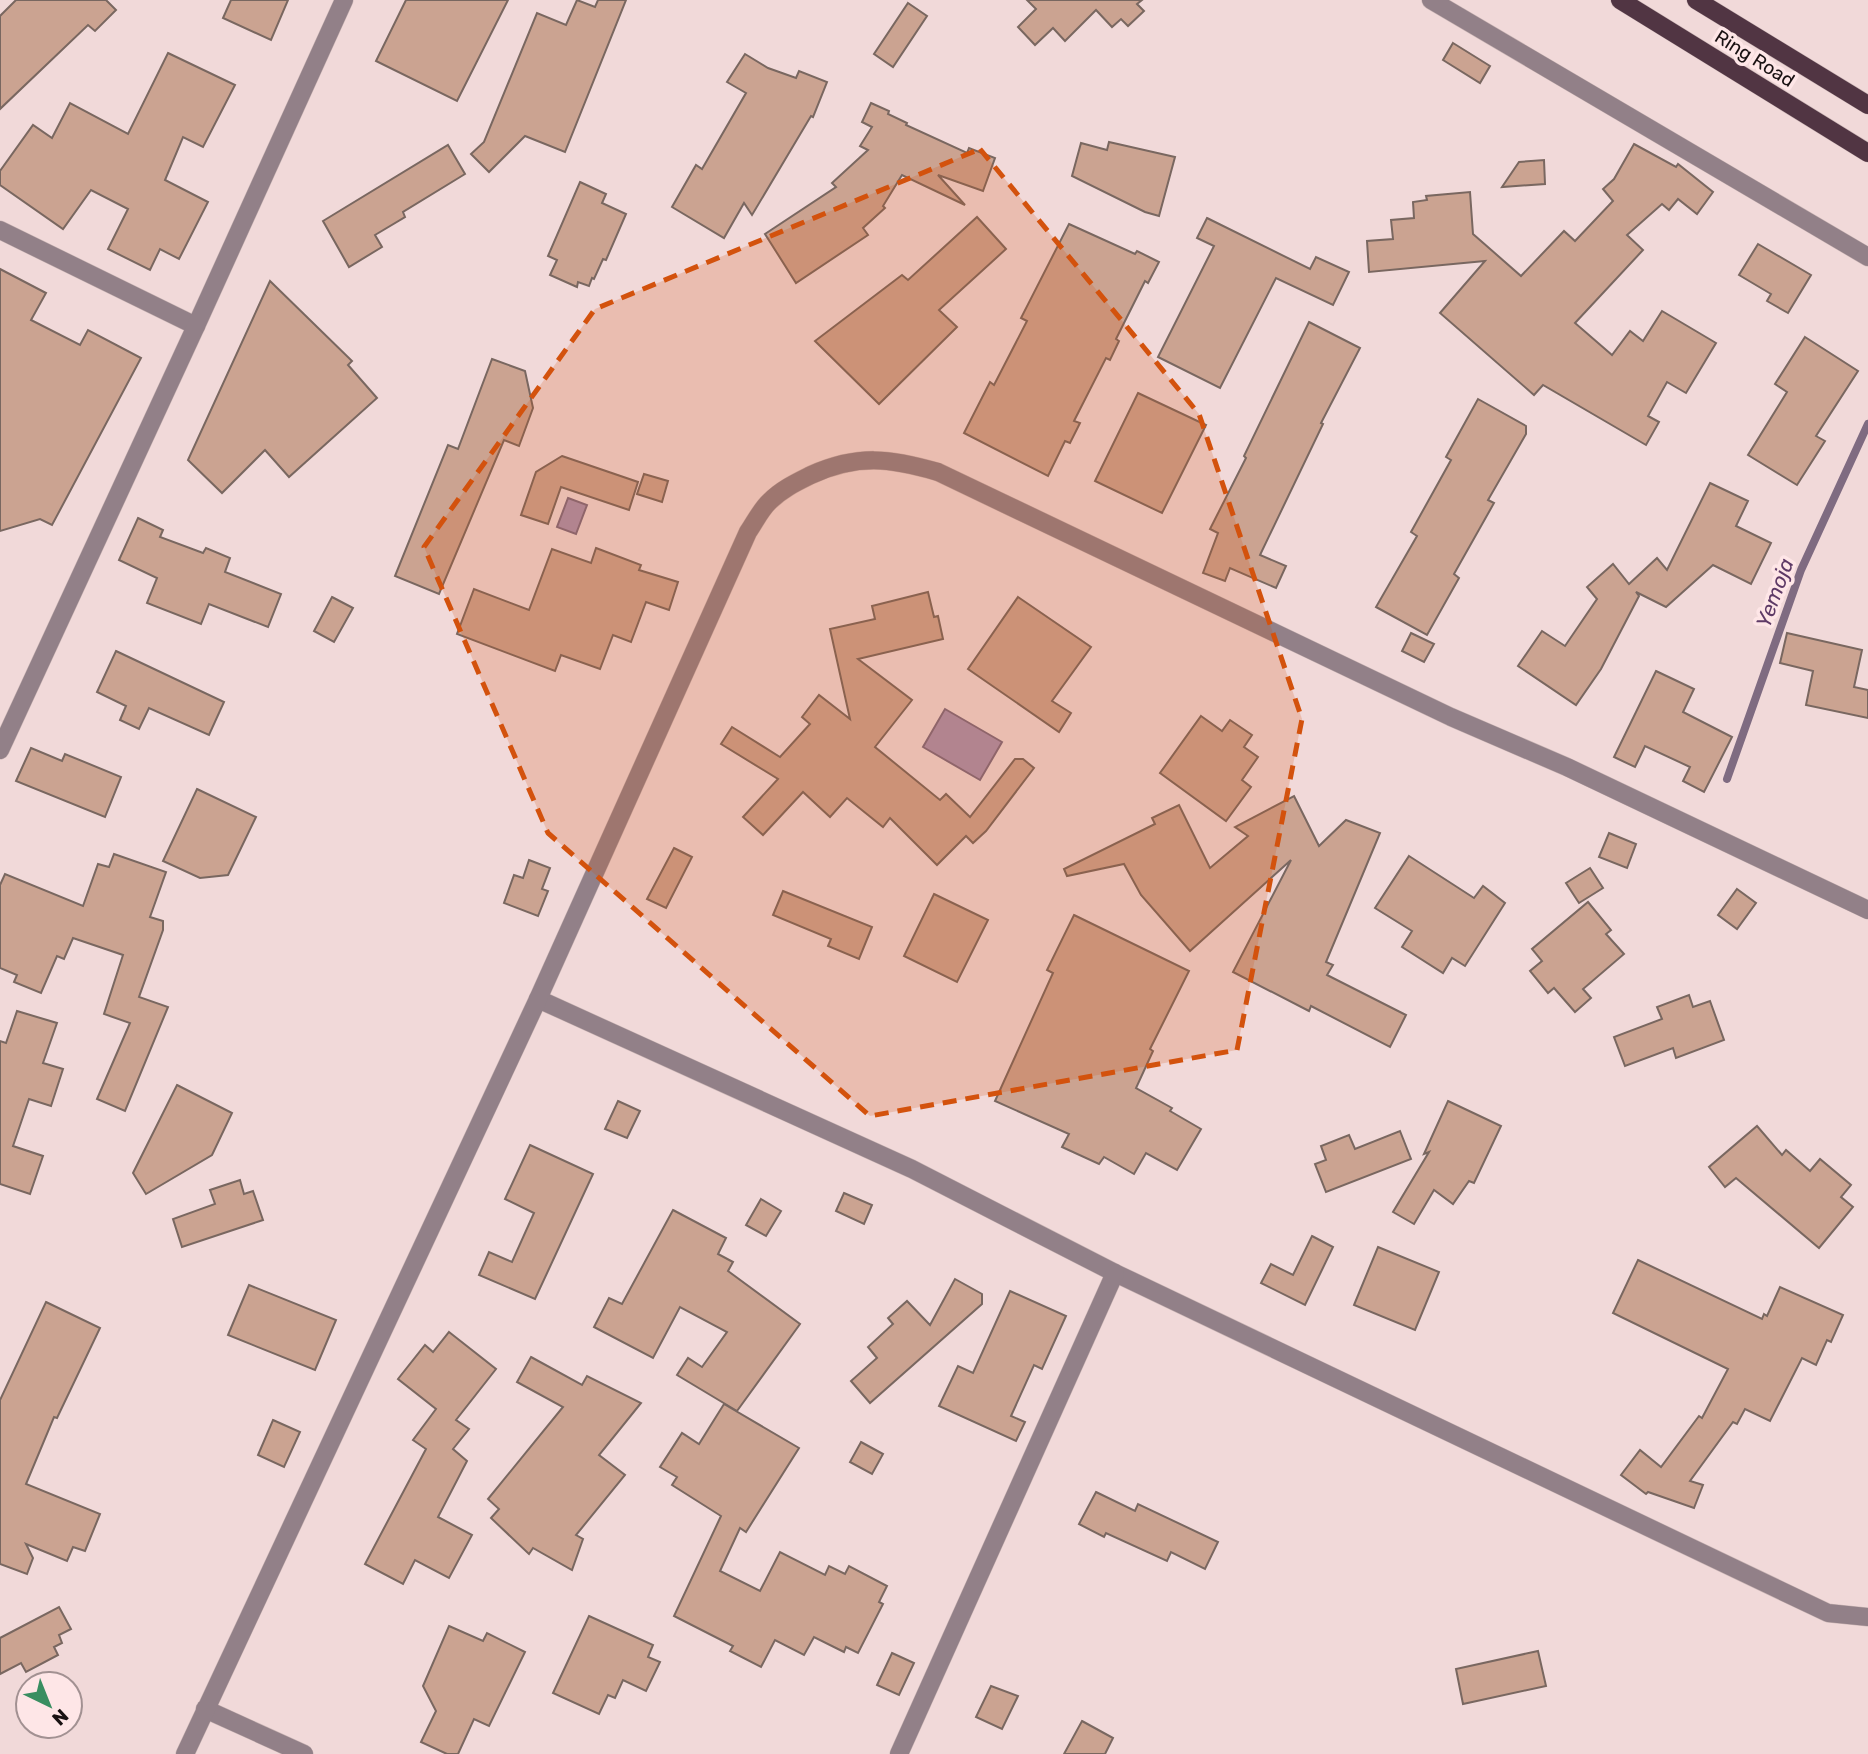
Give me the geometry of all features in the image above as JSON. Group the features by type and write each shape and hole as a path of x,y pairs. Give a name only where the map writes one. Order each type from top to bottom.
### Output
{"main road":[{"name":"Ring Road","path":"1620,0 1868,153"},
{"name":"Ring Road","path":"1696,0 1868,105"}],"street":[{"path":"0,750 344,0"},
{"path":"1431,0 1868,257"},
{"path":"0,229 196,326"},
{"path":"185,1754 538,999 748,532 769,501 793,483 848,462 877,459 908,463 938,472 1451,717 1567,767 1868,909"},
{"path":"538,999 912,1169 1115,1273 1828,1613 1868,1617"},
{"path":"899,1754 1115,1273"},
{"path":"205,1709 304,1754"}],"highlighted area":[{"path":"980,149 1199,414 1302,719 1237,1050 870,1116 548,833 424,547 595,309"}],"shaded area":[{"path":"568,498 587,505 576,534 557,527"},
{"path":"945,709 1002,742 980,780 923,747"}],"building":[{"path":"16,0 106,0 116,10 95,31 88,25 0,109 0,16"},
{"path":"231,0 288,0 271,40 223,18"},
{"path":"406,0 508,0 457,101 376,61"},
{"path":"577,0 595,7 598,0 626,0 565,152 525,136 489,172 471,154 484,142 537,13 566,25"},
{"path":"1027,0 1142,0 1137,4 1144,11 1128,26 1121,19 1112,27 1096,10 1065,41 1053,28 1035,45 1018,27 1036,9"},
{"path":"908,3 927,16 893,67 874,54"},
{"path":"1453,43 1490,66 1480,83 1443,60"},
{"path":"168,53 235,85 203,147 183,137 165,180 208,202 179,259 160,249 150,270 108,249 128,209 91,190 63,229 0,185 0,171 33,125 52,138 70,103 128,134"},
{"path":"745,54 768,68 796,78 799,71 827,82 813,117 811,116 752,215 744,203 724,238 672,207 696,165 702,169 746,93 727,82"},
{"path":"871,103 889,111 888,114 907,123 906,125 967,153 969,148 995,158 983,191 938,175 965,205 902,175 883,206 885,208 863,228 868,235 796,283 765,234 836,187 832,183 868,150 860,146 872,127 862,122"},
{"path":"1109,142 1175,157 1159,216 1145,212 1072,176 1081,143 1107,150"},
{"path":"1634,144 1676,167 1678,164 1713,192 1697,214 1678,199 1669,210 1662,204 1627,235 1643,250 1575,323 1612,355 1630,331 1643,341 1662,311 1716,343 1686,393 1667,382 1648,416 1659,422 1646,445 1543,385 1534,395 1440,313 1485,261 1369,272 1367,241 1393,239 1391,220 1414,218 1413,202 1427,200 1426,196 1470,192 1473,234 1521,276 1564,231 1575,241 1613,201 1603,189 1614,179"},
{"path":"448,145 465,174 403,212 405,217 375,235 382,247 349,267 323,221"},
{"path":"1544,160 1545,184 1502,187 1519,162"},
{"path":"580,182 606,194 602,203 626,214 606,260 603,259 594,279 592,278 589,286 578,282 577,287 550,275 557,260 548,256"},
{"path":"977,217 1006,249 939,310 957,327 879,404 815,341 902,275 908,280"},
{"path":"1207,218 1310,269 1316,257 1349,272 1333,305 1276,278 1220,388 1158,357 1214,246 1197,238"},
{"path":"1069,224 1159,262 1148,283 1145,281 1116,339 1119,341 1110,360 1106,358 1074,421 1080,423 1070,443 1065,441 1048,476 964,433 990,382 994,385 1027,321 1021,318"},
{"path":"1758,244 1811,275 1788,313 1767,301 1771,294 1739,275"},
{"path":"0,269 46,293 31,320 80,345 88,330 141,358 52,525 40,519 0,531"},
{"path":"270,281 352,361 348,365 377,398 289,477 265,450 222,493 188,460"},
{"path":"1309,322 1360,348 1321,423 1323,424 1260,555 1286,566 1276,588 1230,568 1225,581 1203,573 1218,533 1210,529"},
{"path":"1805,337 1858,371 1816,436 1825,441 1797,485 1748,455 1787,392 1775,384"},
{"path":"492,359 525,371 533,408 519,446 504,440 439,594 395,576 448,445 458,449"},
{"path":"1138,393 1206,425 1162,513 1095,481"},
{"path":"1478,399 1526,426 1526,434 1488,500 1494,503 1454,574 1459,578 1427,635 1376,607 1417,536 1411,532 1451,460 1446,457"},
{"path":"562,456 638,482 629,510 561,487 548,524 521,515 536,472"},
{"path":"644,474 668,481 662,502 637,494"},
{"path":"1710,483 1748,501 1736,526 1771,543 1751,584 1713,565 1666,607 1636,592 1639,596 1601,669 1576,705 1518,666 1542,631 1565,646 1597,599 1587,587 1613,564 1629,584 1657,558 1667,570"},
{"path":"138,518 163,530 160,537 203,553 206,548 230,558 225,572 281,594 268,627 209,604 201,624 147,603 157,578 119,560"},
{"path":"596,548 641,565 639,570 678,582 669,610 646,602 631,642 613,635 600,669 561,655 555,671 457,634 474,589 529,610 552,549 591,563"},
{"path":"928,592 934,617 938,616 943,639 858,659 912,700 875,747 940,800 946,794 970,817 1015,759 1023,759 1034,768 986,831 973,843 966,836 937,865 890,818 883,827 847,798 830,817 803,792 763,835 743,817 778,779 721,744 732,727 780,757 810,724 802,717 819,695 850,719 830,629 875,619 872,606"},
{"path":"332,597 353,608 334,642 314,631"},
{"path":"1018,597 1091,647 1052,701 1071,713 1059,732 968,669"},
{"path":"1411,633 1434,644 1424,662 1402,651"},
{"path":"1787,633 1862,650 1854,687 1868,690 1868,718 1806,705 1813,671 1780,663"},
{"path":"116,651 224,702 209,735 149,708 139,729 120,720 126,706 97,692"},
{"path":"1656,671 1694,689 1683,712 1732,737 1704,792 1683,781 1690,767 1645,746 1635,767 1614,757"},
{"path":"1201,716 1222,731 1230,720 1252,735 1244,747 1258,757 1242,780 1251,787 1226,821 1160,773"},
{"path":"31,748 62,761 65,754 121,777 105,817 16,781"},
{"path":"197,789 256,817 228,875 200,878 163,861"},
{"path":"1294,796 1319,846 1346,820 1380,833 1326,962 1333,965 1327,975 1406,1015 1390,1047 1311,1006 1309,1011 1233,972 1291,860 1190,951 1141,895 1124,864 1067,876 1064,869 1155,824 1152,818 1179,805 1210,868 1248,836 1235,827"},
{"path":"1609,833 1636,844 1627,868 1599,857"},
{"path":"674,848 692,857 666,908 647,899"},
{"path":"114,854 166,872 150,917 163,921 163,930 139,997 168,1007 125,1111 97,1099 130,1023 104,1014 123,955 73,938 64,959 57,956 41,993 14,982 17,975 0,968 0,885 5,874 83,906 98,864 109,867"},
{"path":"1409,856 1474,898 1483,886 1505,903 1465,966 1452,958 1443,973 1402,947 1412,931 1375,908"},
{"path":"529,860 550,868 542,889 548,891 538,916 504,903 514,875 523,878"},
{"path":"1590,868 1603,888 1579,903 1566,883"},
{"path":"1737,889 1756,903 1737,929 1718,915"},
{"path":"783,891 872,927 859,959 828,946 831,939 773,915"},
{"path":"934,894 988,920 957,982 904,956"},
{"path":"1588,902 1611,930 1606,934 1624,954 1583,989 1591,998 1575,1012 1554,988 1548,993 1530,971 1542,961 1532,949"},
{"path":"1074,915 1189,971 1150,1049 1153,1051 1136,1088 1172,1108 1170,1111 1201,1129 1177,1170 1146,1153 1134,1174 1104,1157 1099,1164 1062,1147 1069,1134 995,1101 1053,973 1047,970"},
{"path":"1689,995 1693,1007 1710,1001 1724,1040 1676,1058 1673,1048 1625,1066 1614,1037 1662,1019 1657,1007"},
{"path":"17,1011 57,1023 43,1063 63,1069 51,1106 29,1099 13,1146 43,1156 30,1194 0,1184 0,1041 6,1043"},
{"path":"177,1085 232,1113 212,1155 146,1194 133,1173"},
{"path":"618,1101 640,1111 627,1138 605,1129"},
{"path":"1448,1101 1501,1126 1474,1183 1469,1181 1453,1204 1434,1190 1414,1224 1393,1212 1429,1152 1424,1154"},
{"path":"1757,1126 1782,1155 1786,1150 1810,1171 1820,1159 1851,1185 1841,1197 1853,1207 1819,1248 1736,1178 1725,1187 1709,1167"},
{"path":"1400,1131 1411,1159 1326,1192 1315,1164 1326,1160 1321,1146 1349,1135 1355,1149"},
{"path":"530,1145 593,1174 535,1299 479,1275 489,1252 512,1262 534,1213 505,1199"},
{"path":"240,1180 244,1194 253,1191 263,1220 182,1247 173,1219 215,1204 210,1190"},
{"path":"844,1193 872,1205 864,1224 836,1211"},
{"path":"761,1199 781,1211 766,1236 746,1225"},
{"path":"673,1210 726,1238 718,1254 733,1262 728,1271 800,1324 737,1411 677,1375 688,1358 702,1367 727,1332 680,1307 653,1358 594,1327 609,1298 622,1304"},
{"path":"1312,1236 1333,1247 1305,1305 1261,1283 1271,1264 1293,1275"},
{"path":"1378,1247 1439,1272 1415,1330 1354,1305"},
{"path":"1638,1260 1762,1319 1764,1314 1767,1316 1780,1287 1843,1315 1831,1342 1827,1340 1816,1365 1802,1358 1770,1421 1745,1409 1737,1424 1733,1422 1690,1481 1703,1485 1694,1508 1648,1492 1646,1494 1621,1475 1640,1450 1661,1467 1699,1416 1702,1418 1728,1369 1613,1313"},
{"path":"955,1279 982,1294 982,1304 870,1403 851,1381 877,1358 868,1347 893,1324 888,1318 907,1301 930,1325"},
{"path":"249,1285 336,1320 315,1370 228,1335"},
{"path":"1010,1291 1066,1316 1042,1369 1034,1365 1011,1416 1025,1422 1016,1441 939,1406 958,1366 973,1373"},
{"path":"46,1302 100,1328 57,1418 54,1417 26,1484 100,1514 85,1551 73,1547 67,1561 26,1544 33,1558 27,1574 0,1564 0,1400"},
{"path":"449,1332 496,1369 456,1420 469,1429 453,1449 467,1461 438,1517 472,1535 449,1578 415,1560 403,1584 365,1564 426,1449 413,1440 436,1409 398,1379 425,1345 433,1352"},
{"path":"531,1357 582,1385 587,1376 641,1403 599,1455 625,1475 576,1535 583,1539 572,1570 533,1548 529,1554 491,1518 499,1509 488,1499 563,1407 517,1382"},
{"path":"724,1404 799,1448 746,1532 740,1528 720,1571 760,1591 780,1552 825,1575 829,1566 845,1574 849,1566 887,1586 879,1602 883,1604 858,1653 846,1647 844,1652 814,1637 804,1655 775,1640 761,1667 730,1651 733,1646 674,1616 721,1516 672,1485 677,1477 660,1467 682,1433 699,1444"},
{"path":"273,1420 300,1432 284,1467 258,1455"},
{"path":"861,1442 883,1454 872,1474 850,1462"},
{"path":"1096,1492 1135,1511 1138,1504 1218,1542 1205,1569 1171,1552 1167,1561 1106,1533 1104,1537 1079,1524"},
{"path":"59,1607 71,1629 59,1635 62,1643 54,1647 58,1655 30,1670 25,1670 21,1663 0,1674 0,1638"},
{"path":"589,1616 653,1645 648,1657 660,1662 646,1691 623,1680 615,1698 608,1695 599,1714 553,1693"},
{"path":"449,1626 483,1641 487,1633 525,1652 489,1726 474,1719 458,1754 447,1754 421,1742 436,1711 423,1686"},
{"path":"1538,1651 1546,1686 1463,1704 1456,1669"},
{"path":"892,1653 914,1663 899,1695 877,1685"},
{"path":"991,1686 1018,1696 1002,1729 976,1717"},
{"path":"1082,1721 1113,1738 1105,1754 1064,1754"}],"waterway":[{"name":"Yemoja","path":"1727,779 1801,570 1868,424"}]}
